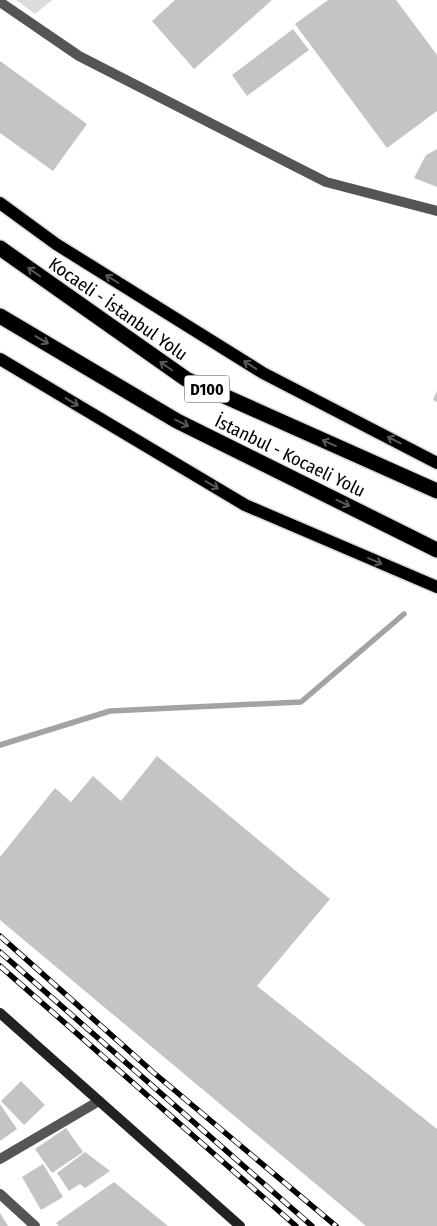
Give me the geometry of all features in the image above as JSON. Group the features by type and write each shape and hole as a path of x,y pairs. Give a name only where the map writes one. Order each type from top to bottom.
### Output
{"highway":[{"name":"Kocaeli - İstanbul Yolu","path":"0,248 186,379 437,492"},
{"name":"İstanbul - Kocaeli Yolu","path":"0,316 177,421 437,550"}],"main road":[{"path":"0,204 56,244 263,373 437,463"},
{"path":"0,359 245,505 437,588"},
{"path":"0,1013 240,1226"}],"street":[{"path":"0,2 78,56 326,182 437,210"},
{"path":"0,1159 100,1101"},
{"path":"0,1194 35,1226"}],"shaded area":[{"path":"16,0 52,0 35,14"}],"building":[{"path":"175,0 272,0 194,69 152,21"},
{"path":"328,0 396,0 437,55 437,111 387,148 295,24"},
{"path":"293,29 309,50 247,96 232,75"},
{"path":"0,61 87,124 53,171 0,133"},
{"path":"437,149 437,187 414,178 426,155"},
{"path":"437,391 437,402 433,400"},
{"path":"157,756 330,899 257,986 437,1129 437,1226 366,1226 0,920 0,857 55,788 71,802 93,776 121,801"},
{"path":"21,1081 45,1105 24,1125 1,1101"},
{"path":"0,1104 17,1129 0,1141"},
{"path":"66,1128 83,1152 52,1173 35,1149"},
{"path":"85,1152 110,1171 85,1188 80,1184 69,1191 57,1173"},
{"path":"43,1164 63,1197 41,1210 22,1177"},
{"path":"114,1182 168,1226 59,1226 56,1223"},
{"path":"0,1213 8,1226 0,1226"}],"waterway":[{"path":"0,745 110,711 301,702 404,614"}],"railway":[{"path":"0,936 154,1073 336,1226"},
{"path":"0,952 312,1226"},
{"path":"0,966 296,1226"}]}
